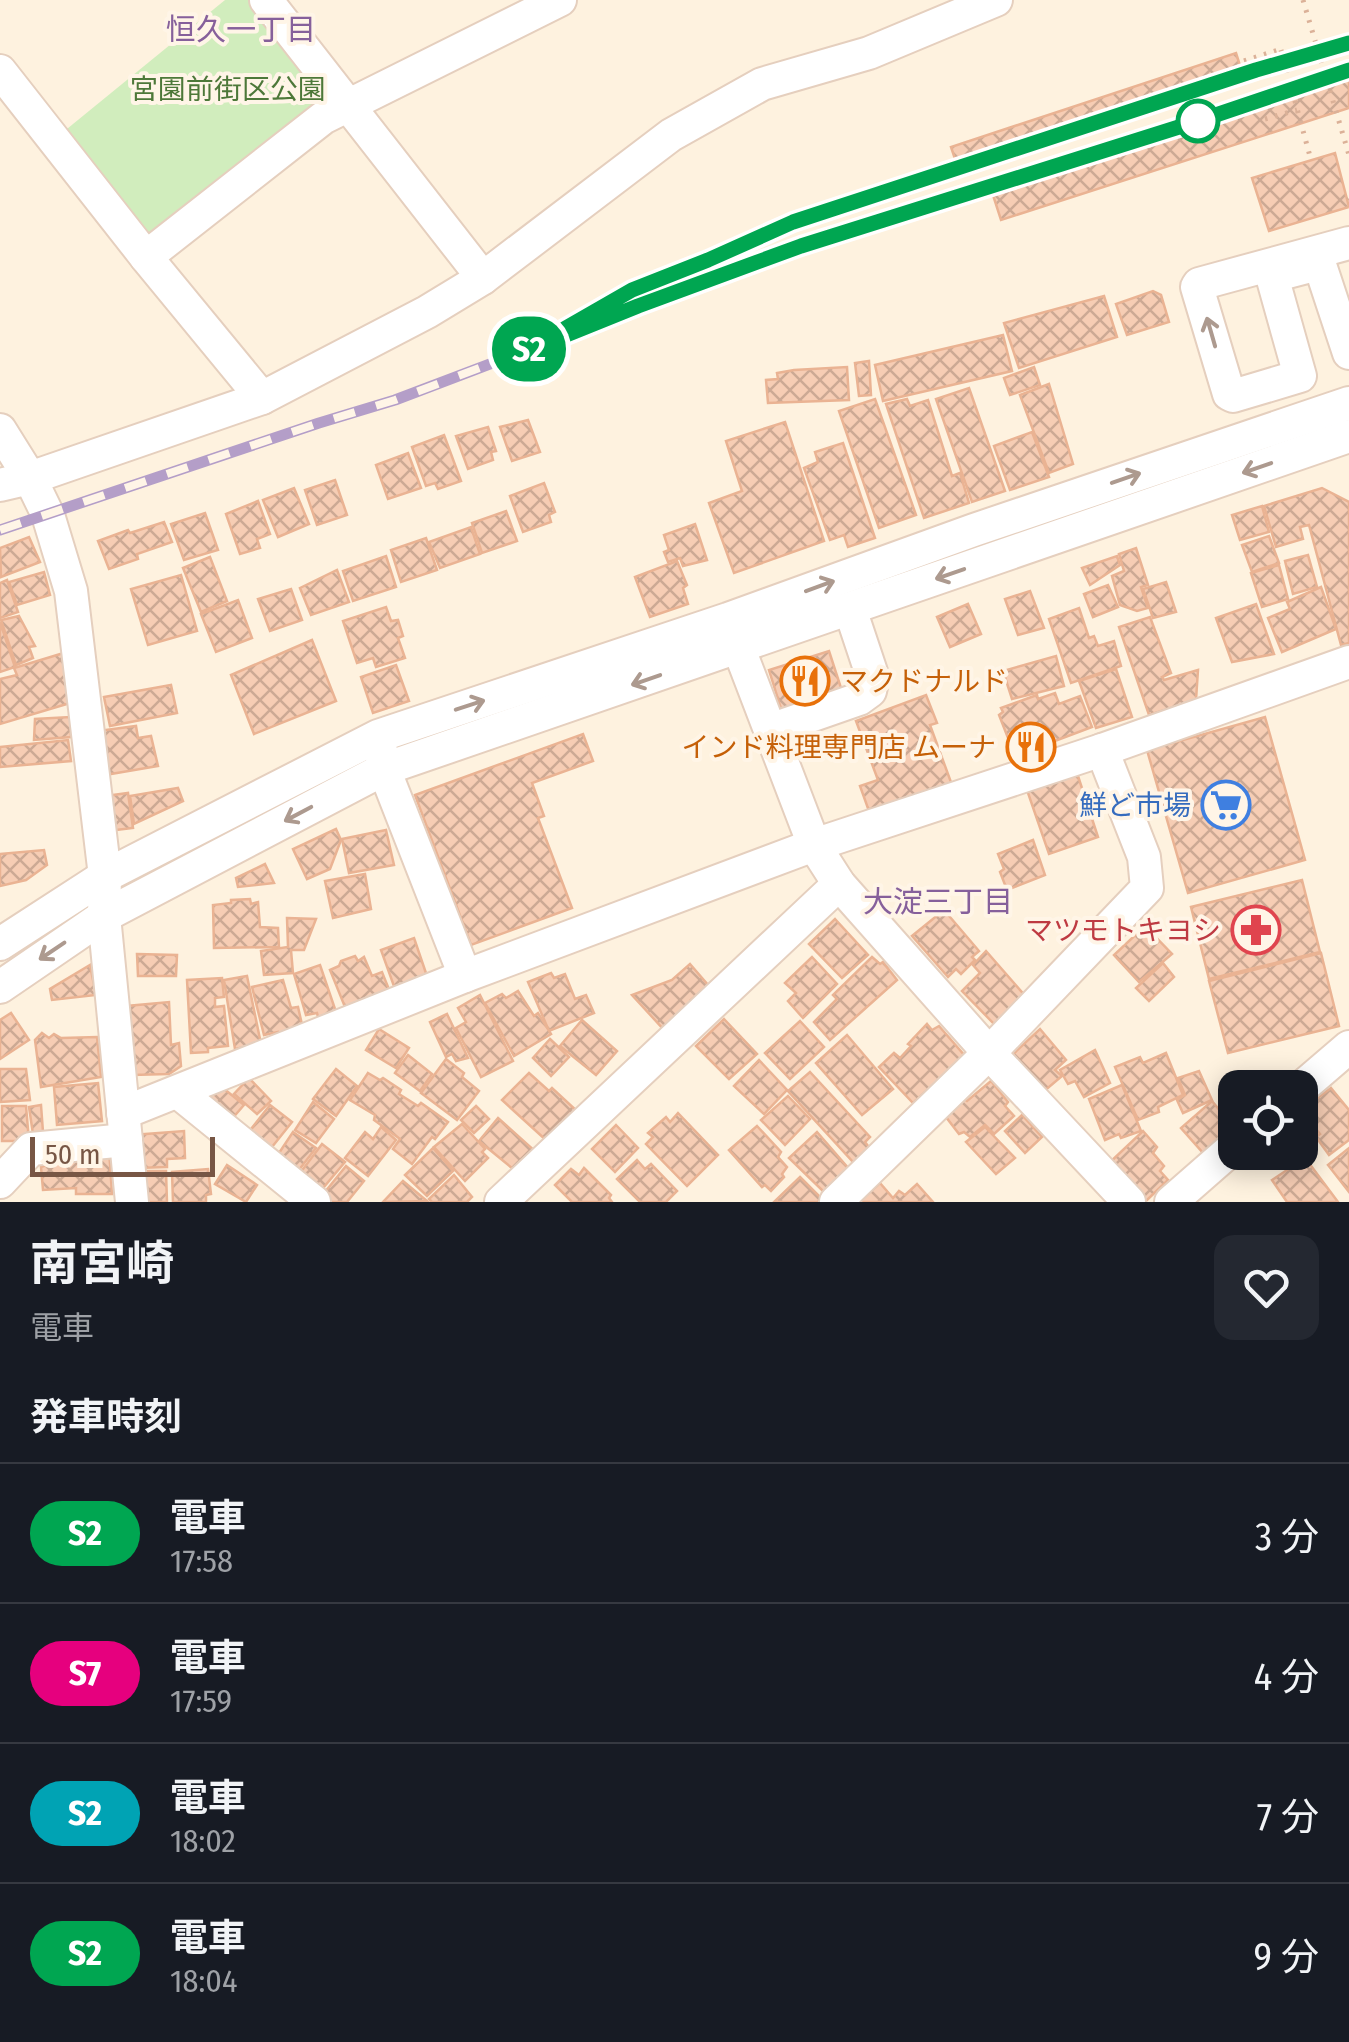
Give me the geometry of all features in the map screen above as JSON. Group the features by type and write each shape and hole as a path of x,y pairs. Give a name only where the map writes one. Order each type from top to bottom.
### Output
{"street":[{"path":"266,0 483,278"},
{"path":"146,257 323,118 560,0"},
{"path":"15,481 262,398 427,312 483,278 671,135 762,84 869,53 996,0"},
{"path":"0,71 262,398"},
{"path":"1317,258 1198,287 1229,394 1300,376 1272,276 1317,258 1349,243"},
{"path":"1317,258 1349,353"},
{"path":"0,987 104,916 384,769 733,634 974,530 1349,403"},
{"path":"0,430 15,481 48,514 71,591 105,876 104,916 132,1202"},
{"path":"0,944 105,876 378,736 733,634 850,609 1349,436"},
{"path":"770,730 859,700 870,690 873,678 850,609"},
{"path":"733,634 814,845 838,884 1129,1202"},
{"path":"0,1182 31,1150 124,1126 178,1092 465,976 814,845 1102,750 1349,662"},
{"path":"378,736 384,769 465,976"},
{"path":"836,1202 989,1053 1147,888 1144,857 1102,750"},
{"path":"501,1202 838,884"},
{"path":"1318,1074 1349,1046"},
{"path":"178,1092 314,1202"},
{"path":"1171,1202 1218,1161"}],"path":[{"path":"1303,0 1349,155"},
{"path":"1244,61 1281,49 1312,160"},
{"path":"1264,119 1297,110"}],"green space":[{"name":"宮園前街区公園","path":"225,0 253,0 326,102 157,238 144,232 62,133"}],"building":[{"path":"1236,53 1242,72 957,165 951,147"},
{"path":"1349,77 1349,108 1001,220 992,192"},
{"path":"1335,153 1349,207 1269,231 1252,178"},
{"path":"1153,291 1161,295 1169,322 1127,335 1116,304"},
{"path":"1104,296 1117,337 1019,368 1004,323"},
{"path":"1003,335 1012,371 883,401 875,365"},
{"path":"869,361 871,395 859,396 855,363"},
{"path":"847,367 849,400 768,403 766,380 778,379 777,373"},
{"path":"1034,367 1040,385 1010,395 1004,378"},
{"path":"1049,384 1073,464 1049,473 1020,395"},
{"path":"969,388 1005,491 972,502 936,399"},
{"path":"875,399 916,515 879,528 839,411"},
{"path":"907,399 910,406 928,400 952,476 960,473 969,503 924,518 886,404"},
{"path":"528,420 540,452 512,461 500,427"},
{"path":"785,422 824,541 734,573 709,503 742,491 726,441"},
{"path":"488,427 496,451 491,452 493,460 468,469 456,436"},
{"path":"1032,432 1049,477 1010,490 994,446"},
{"path":"444,435 461,481 438,489 435,483 426,486 412,447"},
{"path":"843,443 875,538 848,547 844,535 830,540 804,468 818,462 815,452"},
{"path":"408,453 421,488 388,499 376,465"},
{"path":"335,480 347,515 317,525 305,490"},
{"path":"544,483 555,512 549,515 551,522 523,532 510,496"},
{"path":"294,488 309,524 278,537 263,500"},
{"path":"1322,488 1349,502 1349,643 1341,645 1309,525 1300,527 1303,539 1276,547 1264,506"},
{"path":"258,501 270,534 257,539 260,548 240,554 226,514"},
{"path":"1262,506 1269,532 1240,540 1232,515"},
{"path":"506,511 517,541 482,553 472,523"},
{"path":"205,513 218,550 184,560 171,524"},
{"path":"164,522 172,542 109,569 98,541"},
{"path":"695,524 707,560 683,566 680,558 668,562 664,535"},
{"path":"471,527 480,554 440,568 429,542"},
{"path":"1269,536 1279,563 1252,572 1242,545"},
{"path":"29,537 40,562 1,577 0,548"},
{"path":"426,538 437,570 401,582 391,550"},
{"path":"1136,548 1148,585 1141,587 1148,608 1137,611 1120,605 1112,576 1124,571 1119,554"},
{"path":"1308,555 1317,587 1293,594 1285,561"},
{"path":"386,556 396,587 353,601 343,571"},
{"path":"1117,556 1120,565 1090,585 1082,568"},
{"path":"210,557 227,601 201,612 183,568"},
{"path":"677,561 687,585 683,588 688,604 650,617 635,577"},
{"path":"1279,565 1288,599 1262,607 1251,573"},
{"path":"337,570 349,602 311,615 300,588"},
{"path":"44,572 50,595 17,605 9,582"},
{"path":"181,575 197,631 148,645 131,589"},
{"path":"7,580 18,612 0,618 0,583"},
{"path":"1166,582 1176,612 1153,618 1143,589"},
{"path":"1108,585 1118,607 1093,617 1084,594"},
{"path":"1321,587 1336,629 1282,652 1268,618 1290,609 1287,602"},
{"path":"291,589 302,620 270,631 258,599"},
{"path":"1030,591 1044,628 1018,635 1005,599"},
{"path":"238,600 252,638 216,652 201,614"},
{"path":"968,604 981,634 950,647 937,617"},
{"path":"1256,604 1274,654 1232,662 1216,618"},
{"path":"386,607 391,621 398,620 403,636 398,638 405,658 376,667 373,658 357,663 343,621"},
{"path":"1079,608 1089,638 1094,636 1098,646 1114,641 1121,666 1071,683 1049,619"},
{"path":"19,616 35,646 29,647 33,658 16,665 1,620"},
{"path":"1150,617 1171,673 1162,677 1164,680 1198,670 1196,700 1149,715 1119,627"},
{"path":"0,622 15,667 0,672"},
{"path":"312,640 336,701 254,734 231,675"},
{"name":"マクドナルド","path":"829,651 842,691 784,718 769,670"},
{"path":"67,652 70,703 0,724 0,679 17,675 14,668"},
{"path":"1056,656 1064,686 1012,699 1003,671"},
{"path":"396,665 409,701 373,713 361,677"},
{"path":"1116,669 1132,717 1096,728 1079,681"},
{"path":"171,685 177,713 110,726 104,697"},
{"path":"1055,693 1059,704 1080,696 1092,727 1015,756 999,715 1003,712 1001,708"},
{"path":"926,695 937,723 930,725 952,785 870,814 860,786 878,780 856,721"},
{"path":"70,717 71,737 34,740 35,719"},
{"name":"鮮ど市場","path":"1265,717 1305,860 1188,893 1147,750"},
{"path":"136,726 138,738 151,736 158,766 105,775 98,731"},
{"path":"583,734 593,761 532,783 544,816 538,818 572,908 471,945 415,795"},
{"path":"68,740 71,761 0,767 0,747"},
{"path":"1077,773 1098,837 1049,854 1027,790"},
{"path":"178,788 183,801 134,824 130,796"},
{"path":"128,793 133,828 107,831 105,796"},
{"path":"336,829 341,840 330,869 307,879 293,849"},
{"path":"386,830 394,865 349,873 342,839"},
{"path":"1033,840 1045,875 1007,890 998,854"},
{"path":"44,850 47,865 26,880 0,886 0,854"},
{"path":"265,864 274,883 238,887 236,878"},
{"path":"365,874 371,909 333,918 325,881"},
{"name":"マツモトキヨシ","path":"1302,880 1320,952 1209,979 1191,907"},
{"path":"250,899 251,904 258,902 260,927 278,928 279,947 214,948 213,905"},
{"path":"944,910 979,951 961,974 956,969 948,977 912,936"},
{"path":"287,918 316,919 304,950 291,950 293,973 264,975 261,951 288,947"},
{"path":"835,919 868,955 842,978 809,944"},
{"path":"1145,926 1172,954 1139,982 1114,955"},
{"path":"414,938 428,979 395,989 381,950"},
{"path":"986,951 1027,998 996,1026 962,991 980,973 973,965"},
{"path":"1321,953 1339,1026 1228,1053 1209,981"},
{"path":"137,954 177,955 176,976 138,976"},
{"path":"355,956 358,961 364,957 372,976 382,972 390,992 345,1007 330,970"},
{"path":"812,957 837,984 803,1018 788,1001 796,993 785,983"},
{"path":"872,957 880,964 883,962 897,980 830,1040 814,1022 837,999 833,995"},
{"path":"1163,963 1174,977 1149,1001 1136,988"},
{"path":"690,964 708,985 691,1000 696,1004 665,1031 632,995 672,980"},
{"path":"90,965 96,995 52,1000 50,989"},
{"path":"320,965 336,1012 318,1017 317,1013 306,1015 294,974"},
{"path":"551,973 554,978 565,974 575,999 586,995 594,1013 549,1031 528,982"},
{"path":"247,976 261,1044 235,1049 224,980"},
{"path":"222,978 224,997 215,998 215,1007 224,1006 228,1046 191,1053 187,980"},
{"path":"283,980 291,1008 298,1007 303,1029 279,1036 278,1032 264,1035 252,987"},
{"path":"518,991 551,1034 514,1056 485,1003"},
{"path":"480,995 513,1061 481,1077 456,1028 466,1022 458,1008"},
{"path":"169,1002 171,1045 179,1043 181,1066 169,1074 132,1075 127,1006"},
{"path":"11,1013 29,1040 0,1059 0,1020"},
{"path":"447,1014 468,1058 456,1061 452,1054 446,1057 430,1022"},
{"path":"724,1019 757,1054 729,1079 696,1046"},
{"path":"582,1020 617,1051 596,1075 560,1046"},
{"path":"800,1021 824,1047 790,1079 765,1053"},
{"path":"927,1024 932,1030 939,1026 965,1056 913,1103 879,1067 894,1053 900,1058"},
{"path":"379,1029 409,1048 396,1068 366,1050"},
{"path":"1040,1029 1066,1060 1055,1070 1062,1076 1043,1092 1011,1056"},
{"path":"42,1033 49,1038 54,1034 61,1038 97,1037 101,1077 41,1087 35,1040"},
{"path":"847,1035 893,1089 862,1115 816,1063"},
{"path":"550,1039 569,1057 551,1076 533,1058"},
{"path":"1095,1050 1110,1083 1084,1097 1075,1081 1068,1084 1060,1070"},
{"path":"1166,1053 1183,1095 1158,1107 1159,1112 1138,1120 1115,1067 1140,1057 1143,1063"},
{"path":"408,1055 432,1074 420,1091 395,1073"},
{"path":"446,1059 479,1091 457,1120 421,1093"},
{"path":"759,1060 787,1090 764,1114 734,1086"},
{"path":"0,1069 26,1069 30,1100 0,1102"},
{"path":"336,1069 357,1086 336,1116 313,1099"},
{"path":"1199,1071 1212,1100 1183,1113 1177,1100 1185,1095 1178,1078"},
{"path":"810,1072 870,1137 865,1142 871,1150 854,1163 788,1091"},
{"path":"368,1073 383,1078 401,1090 399,1094 418,1106 421,1103 448,1122 412,1164 393,1149 400,1139 374,1120 375,1115 350,1100"},
{"path":"529,1073 579,1113 547,1141 502,1100"},
{"path":"249,1078 271,1101 257,1114 234,1094"},
{"path":"991,1081 1014,1116 994,1134 985,1125 970,1137 964,1132 959,1134 946,1117"},
{"path":"98,1083 102,1121 57,1125 54,1087"},
{"path":"218,1084 244,1105 230,1121 200,1096"},
{"path":"1122,1085 1141,1131 1105,1140 1089,1099"},
{"path":"1331,1088 1349,1110 1349,1140 1329,1155 1318,1140 1318,1098"},
{"path":"788,1096 810,1119 785,1145 761,1120"},
{"path":"1212,1101 1218,1108 1218,1143 1204,1154 1181,1128"},
{"path":"313,1102 334,1119 316,1143 295,1130"},
{"path":"41,1105 43,1132 33,1134 29,1107"},
{"path":"270,1105 292,1122 268,1152 247,1134"},
{"path":"2,1106 26,1106 29,1141 2,1141"},
{"path":"476,1106 489,1119 474,1133 461,1120"},
{"path":"678,1113 718,1155 687,1186 646,1144 653,1137 648,1133 666,1117 670,1122"},
{"path":"1022,1115 1042,1137 1025,1153 1005,1131"},
{"path":"498,1118 536,1152 518,1173 479,1141"},
{"path":"462,1124 485,1149 482,1152 488,1158 465,1181 434,1147"},
{"path":"616,1125 638,1148 615,1172 592,1149"},
{"path":"757,1126 781,1152 778,1157 787,1167 784,1177 771,1191 765,1185 762,1187 729,1150"},
{"path":"381,1127 396,1140 368,1176 345,1158 365,1132 373,1139"},
{"path":"985,1127 1015,1158 996,1174 966,1142"},
{"path":"184,1131 185,1158 167,1159 167,1167 137,1168 133,1135"},
{"path":"1143,1131 1157,1147 1153,1153 1164,1166 1160,1171 1168,1180 1146,1201 1106,1166"},
{"path":"293,1132 316,1148 295,1175 275,1159"},
{"path":"817,1132 849,1169 825,1193 789,1158"},
{"path":"322,1144 345,1162 318,1194 297,1177"},
{"path":"433,1148 453,1171 427,1196 405,1175"},
{"path":"1349,1148 1349,1192 1328,1165"},
{"path":"109,1149 112,1194 76,1194 76,1188 43,1190 41,1167 80,1153"},
{"path":"637,1160 645,1169 651,1164 677,1191 666,1202 640,1202 617,1179"},
{"path":"227,1165 257,1185 246,1202 215,1184"},
{"path":"346,1166 364,1181 347,1202 328,1202 321,1197"},
{"path":"584,1168 611,1195 612,1202 572,1202 555,1185 571,1169 579,1175"},
{"path":"208,1169 211,1194 206,1195 206,1202 173,1202 172,1172"},
{"path":"1287,1170 1314,1170 1338,1202 1287,1202 1272,1180"},
{"path":"136,1171 166,1171 167,1202 137,1202"},
{"path":"454,1175 472,1197 467,1202 432,1202 429,1199"},
{"path":"800,1177 822,1199 819,1202 774,1202"},
{"path":"403,1181 427,1201 383,1202"},
{"path":"880,1183 893,1198 899,1191 905,1195 917,1184 933,1202 862,1202"}],"railway":[{"path":"589,314 632,289 793,222 1349,43"},
{"path":"0,530 395,400 801,246 1349,70"}],"train":[{"name":"S2","path":"1349,43 793,222 632,290 524,352 801,246 1349,70"}],"place":[{"name":"マクドナルド","path":"805,681"},
{"name":"インド料理専門店 ムーナ","path":"1031,747"},
{"name":"鮮ど市場","path":"1226,805"},
{"name":"マツモトキヨシ","path":"1256,930"}],"district":[{"name":"恒久一丁目","path":"241,30"},
{"name":"大淀三丁目","path":"938,902"}]}
